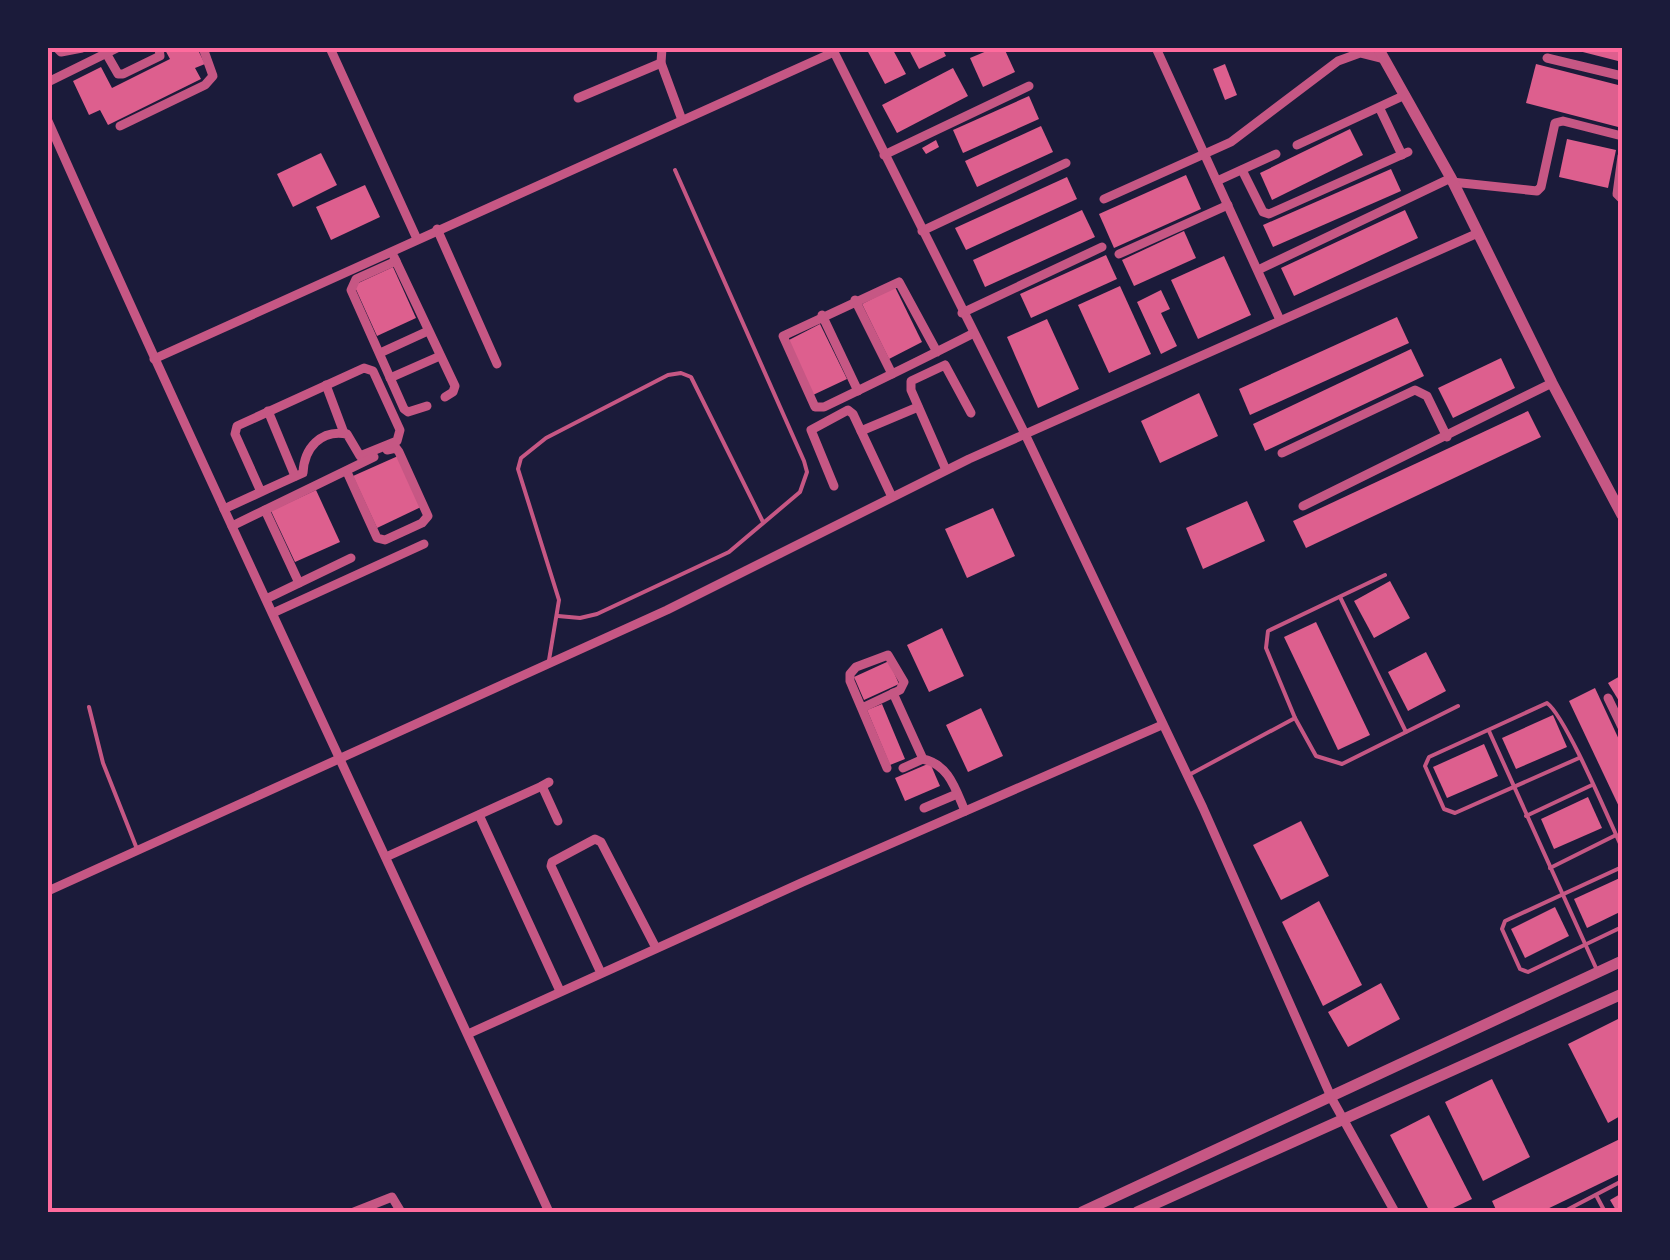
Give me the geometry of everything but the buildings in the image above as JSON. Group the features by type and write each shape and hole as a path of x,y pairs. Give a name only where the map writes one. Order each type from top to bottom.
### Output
{"street":[{"path":"57,48 62,52 82,48"},
{"path":"48,82 117,48"},
{"path":"106,53 118,74 124,74 160,56 160,48"},
{"path":"120,126 205,85 213,76 202,48"},
{"path":"330,48 416,238"},
{"path":"662,48 661,63 682,120"},
{"path":"1156,48 1280,320"},
{"path":"426,406 408,412 404,408 351,290 356,279 416,238 833,50 1024,434 1186,776 1332,1098 1395,1212"},
{"path":"1104,199 1231,142 1338,61 1360,52 1381,53 1452,180 1622,515"},
{"path":"1547,58 1622,76"},
{"path":"578,98 661,63"},
{"path":"884,155 1029,86"},
{"path":"1297,145 1405,95"},
{"path":"1242,170 1262,212 1268,214 1405,154 1380,109"},
{"path":"48,120 154,360 549,1212"},
{"path":"1258,270 1452,180 1537,191 1554,124 1563,121 1622,136"},
{"path":"1217,181 1276,154"},
{"path":"1622,156 1617,181 1617,194 1622,199"},
{"path":"922,231 1066,164"},
{"path":"1119,254 1228,205"},
{"path":"438,229 497,364"},
{"path":"48,891 667,610 1024,434 1478,233"},
{"path":"962,313 1102,248"},
{"path":"154,360 394,255"},
{"path":"394,255 454,386 454,392 445,397"},
{"path":"937,352 902,284 895,282 786,332 784,341 816,407 824,408 858,390 937,352 972,334"},
{"path":"855,300 892,374"},
{"path":"822,316 858,390"},
{"path":"380,353 428,331"},
{"path":"390,378 440,356"},
{"path":"946,470 909,385 945,365 972,413"},
{"path":"261,492 234,430 326,385 369,368 400,430 397,441 360,456 351,437 344,432 326,385"},
{"path":"1303,506 1552,383"},
{"path":"1282,453 1414,390 1427,396 1447,437"},
{"path":"861,432 918,407"},
{"path":"834,486 811,430 848,410 892,497"},
{"path":"268,412 296,476"},
{"path":"224,508 303,473 304,458 312,445 344,432"},
{"path":"232,526 391,448 396,448 428,516 426,520 385,540 378,538 346,472"},
{"path":"265,510 299,583"},
{"path":"273,612 424,544"},
{"path":"266,598 351,558"},
{"path":"862,708 894,694 904,682 888,655 856,667 850,674 862,708 888,768"},
{"path":"894,694 923,759"},
{"path":"1608,698 1622,727"},
{"path":"468,1034 1162,725"},
{"path":"904,768 923,759 942,766 965,811"},
{"path":"386,857 546,784 558,821"},
{"path":"924,808 957,794"},
{"path":"479,815 560,992"},
{"path":"601,973 551,866 595,839 601,842 656,948"},
{"path":"1082,1212 1622,961"},
{"path":"1137,1212 1622,994"},
{"path":"354,1212 392,1197 401,1212"}],"lane":[{"path":"558,616 580,618 621,604 729,552 800,492 807,472 675,170"},
{"path":"548,665 558,616 554,580 518,469 521,458 546,438 668,374 691,377 763,523"},
{"path":"1384,576 1268,632 1264,640 1295,718 1316,756 1332,763 1351,762 1458,706"},
{"path":"1340,596 1406,733"},
{"path":"1579,758 1454,813 1448,812 1424,766 1428,758 1547,704 1556,712 1579,758 1622,848"},
{"path":"88,707 137,851"},
{"path":"1186,776 1295,718"},
{"path":"1489,731 1598,973"},
{"path":"1526,816 1592,785"},
{"path":"1550,868 1616,835"},
{"path":"1622,866 1502,924 1520,969 1528,972 1622,927"},
{"path":"1563,1212 1622,1181"},
{"path":"1596,1195 1605,1212"}]}
